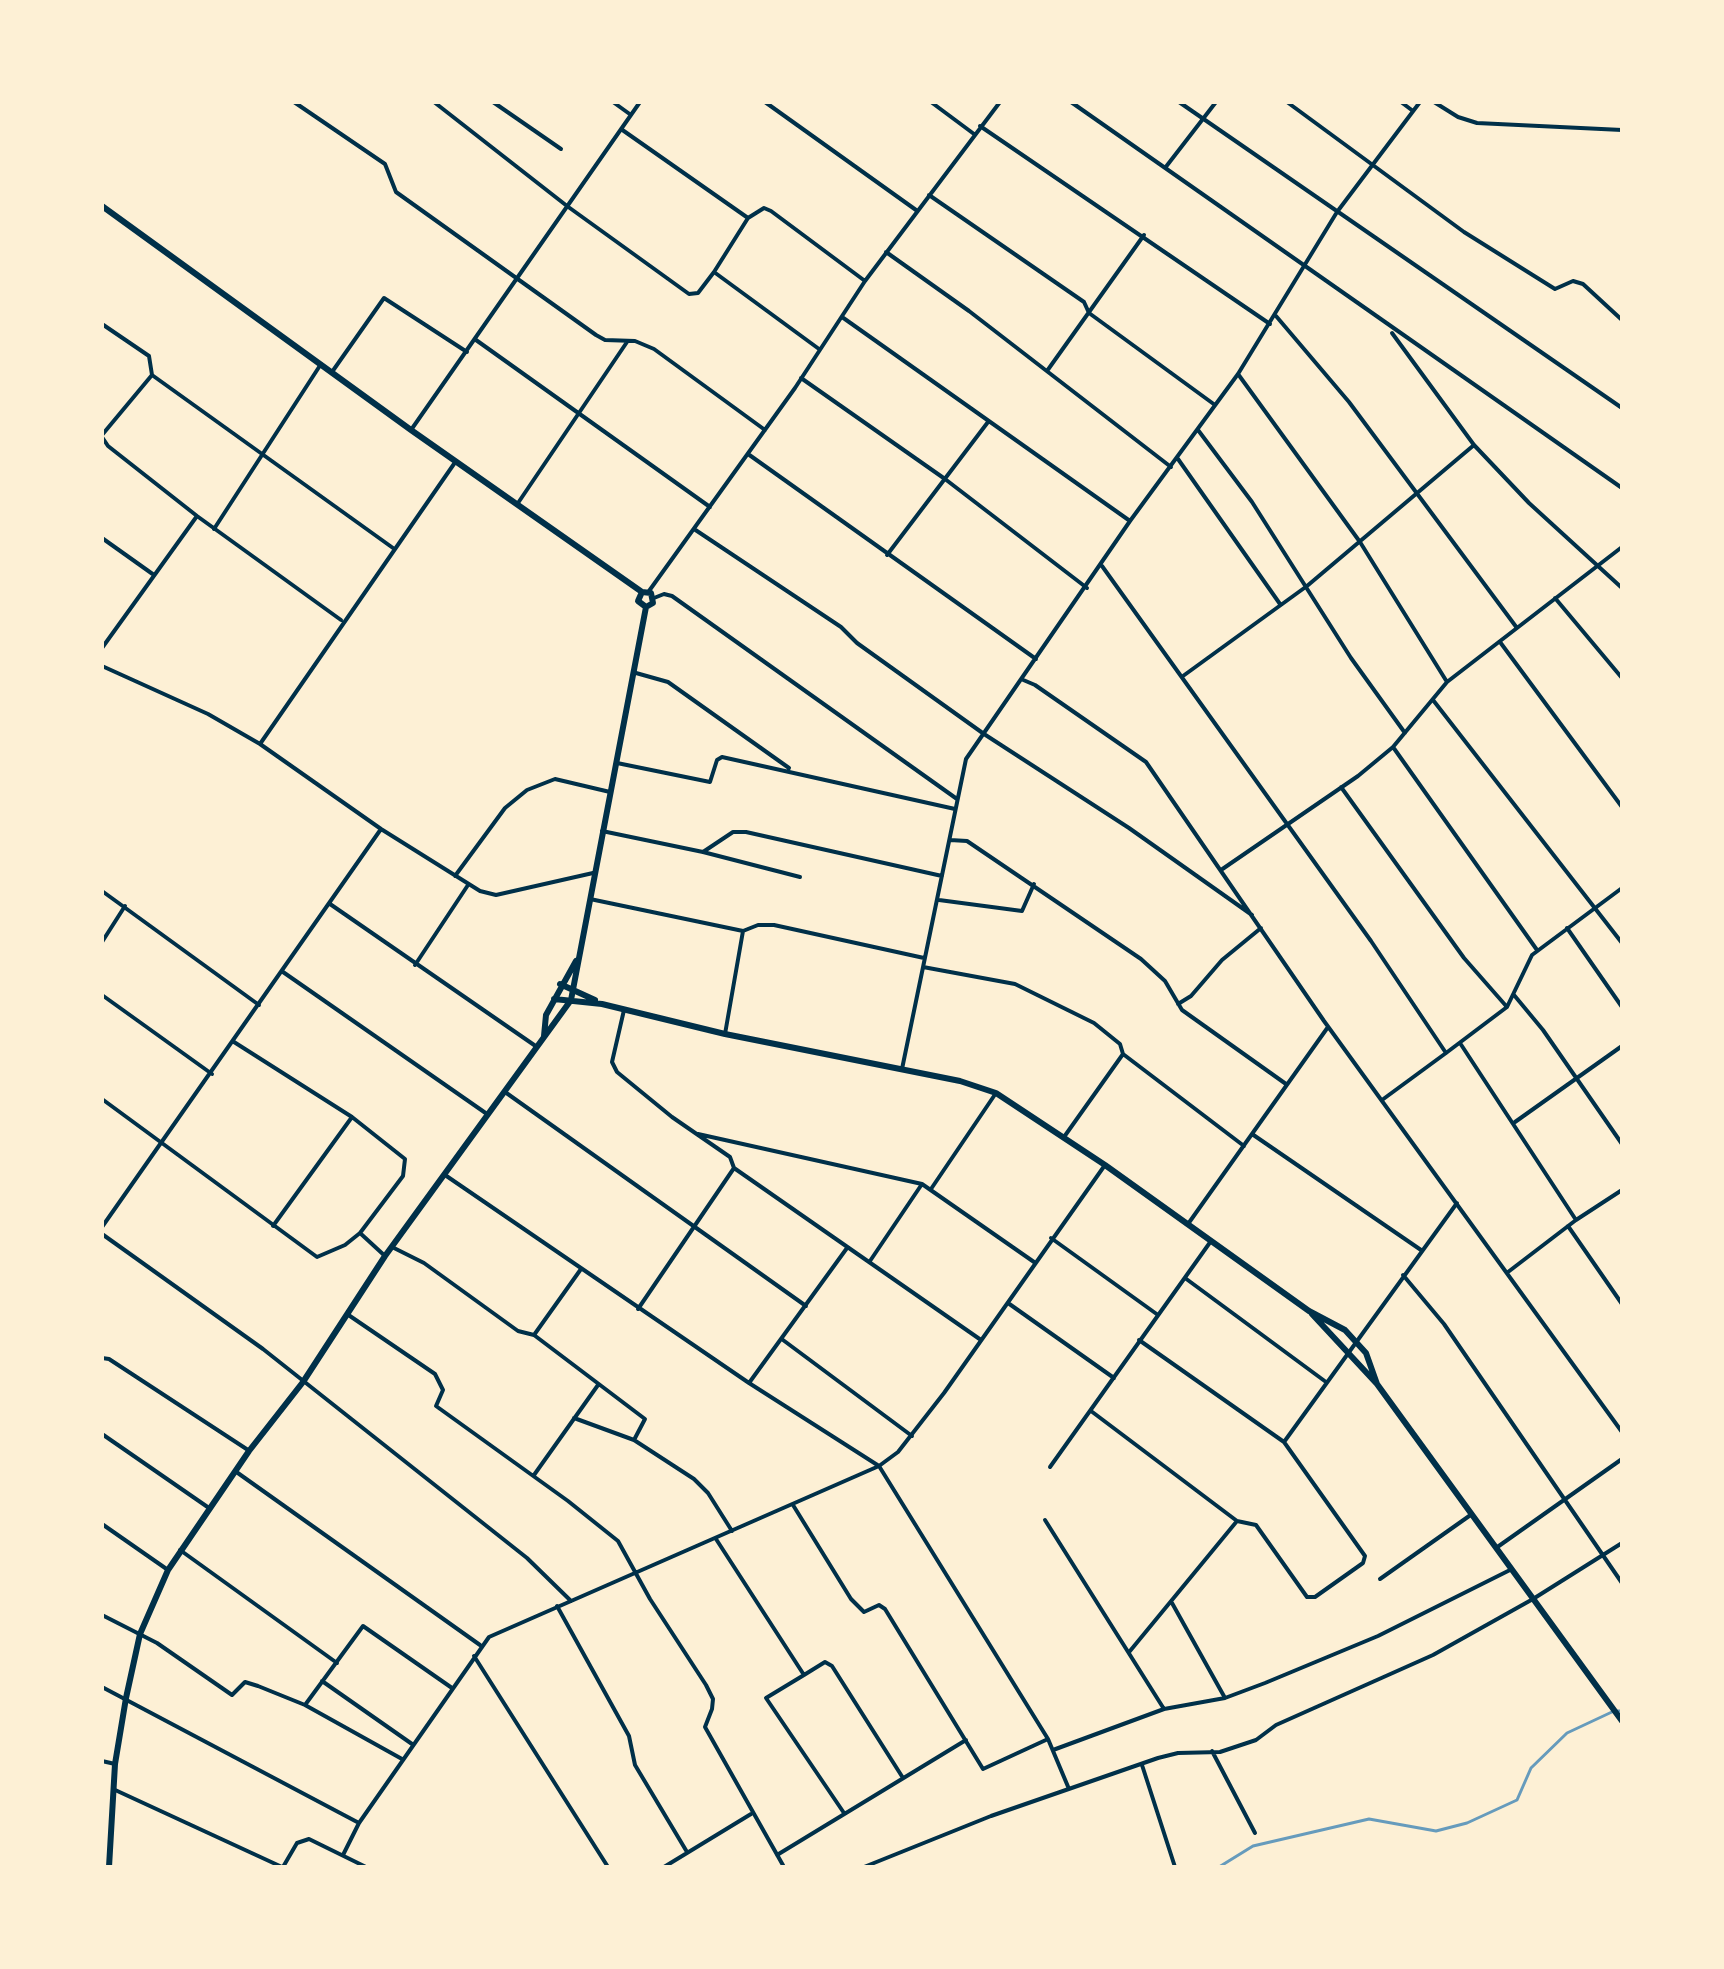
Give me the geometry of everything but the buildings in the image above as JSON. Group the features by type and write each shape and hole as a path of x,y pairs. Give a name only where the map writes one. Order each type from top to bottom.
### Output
{"street":[{"path":"294,102 385,164 396,192 596,335 605,340 654,349 765,430"},
{"path":"434,102 567,206 692,295 714,272 748,218 764,208 865,281"},
{"path":"493,102 561,149"},
{"path":"613,102 631,115"},
{"path":"411,430 640,102"},
{"path":"765,102 916,211"},
{"path":"931,102 974,134"},
{"path":"646,607 638,601 748,454 886,252 1000,102"},
{"path":"1071,102 1622,488"},
{"path":"1179,102 1622,408"},
{"path":"1165,168 1216,102"},
{"path":"1287,102 1464,232 1555,289 1573,281 1583,284 1622,320"},
{"path":"1401,102 1413,111"},
{"path":"902,1069 966,759 1087,588 1130,521 1238,374 1337,212 1420,102"},
{"path":"1434,102 1458,117 1477,123 1622,130"},
{"path":"980,126 1144,235 1270,324"},
{"path":"621,129 748,218"},
{"path":"929,195 1076,296 1089,313 1215,405"},
{"path":"103,208 411,430 654,598"},
{"path":"1047,371 1144,235"},
{"path":"886,252 1171,467"},
{"path":"714,272 820,349"},
{"path":"332,372 384,298 467,352"},
{"path":"841,316 1130,521"},
{"path":"1276,316 1349,402 1517,628"},
{"path":"102,324 149,356 152,375 393,548"},
{"path":"1389,327 1474,445 1529,503 1622,588"},
{"path":"476,340 710,507"},
{"path":"518,503 627,342"},
{"path":"214,529 321,364"},
{"path":"1238,374 1360,542 1447,682"},
{"path":"152,375 102,436 108,446 214,529 341,621"},
{"path":"801,378 945,479 1087,588"},
{"path":"887,555 988,422"},
{"path":"1198,430 1405,733"},
{"path":"1183,676 1307,586 1474,445"},
{"path":"748,454 1036,659"},
{"path":"1177,458 1280,604"},
{"path":"260,744 341,621 456,461"},
{"path":"102,648 197,516"},
{"path":"694,529 841,627 857,643 984,734 1129,828 1254,916"},
{"path":"102,538 154,575"},
{"path":"1221,870 1393,747 1447,682 1622,547"},
{"path":"1102,566 1183,676 1446,1053"},
{"path":"109,1867 106,1849 126,1698 140,1634 168,1570 249,1451 303,1382 385,1256 571,1000 588,898 636,673 646,607 654,598 664,594 672,596 957,799"},
{"path":"1555,598 1622,678"},
{"path":"1499,641 1622,807"},
{"path":"102,666 208,714 260,744 381,829 468,885 496,895 593,873"},
{"path":"636,673 654,675 668,682 794,771"},
{"path":"1021,679 1035,685 1146,762 1328,1027 1622,1432"},
{"path":"1433,700 1622,943"},
{"path":"1393,747 1537,951"},
{"path":"617,763 710,782 717,760 722,757 955,809"},
{"path":"455,876 505,808 527,790 555,779 610,792"},
{"path":"1341,787 1464,958 1507,1007"},
{"path":"102,1227 381,829"},
{"path":"602,831 703,852 800,877"},
{"path":"703,852 733,832 746,832 942,876"},
{"path":"949,840 967,841 1141,959 1165,981 1178,1004 1213,1034 1286,1084"},
{"path":"939,900 1022,911 1034,884"},
{"path":"415,965 468,885"},
{"path":"1382,1100 1507,1007 1525,964 1537,951 1622,888"},
{"path":"102,891 259,1005"},
{"path":"588,898 743,931 758,925 774,925 924,958"},
{"path":"330,904 537,1047"},
{"path":"102,942 125,906"},
{"path":"1178,1004 1191,996 1222,960 1261,928"},
{"path":"1567,928 1622,1007"},
{"path":"725,1034 743,931"},
{"path":"544,1036 544,1020 560,984 578,958"},
{"path":"923,967 1015,984 1094,1023 1120,1044 1123,1054 1244,1146"},
{"path":"283,972 489,1115"},
{"path":"560,984 602,1004"},
{"path":"102,995 212,1074"},
{"path":"1514,995 1622,1144"},
{"path":"554,999 602,1004 725,1034 902,1069 996,1093 1105,1165 1309,1311 1357,1340 1366,1353 1377,1384"},
{"path":"624,1010 613,1068 730,1157 734,1168 981,1340"},
{"path":"1188,1225 1328,1027"},
{"path":"102,1099 317,1257 345,1245 360,1233 403,1176 406,1164 399,1151 352,1117 234,1042"},
{"path":"1460,1043 1515,1122 1576,1220"},
{"path":"1515,1122 1622,1046"},
{"path":"1064,1137 1123,1054"},
{"path":"505,1092 695,1224 806,1306"},
{"path":"931,1189 996,1093"},
{"path":"273,1226 352,1117"},
{"path":"696,1133 922,1184 1034,1262"},
{"path":"1252,1134 1421,1250"},
{"path":"343,1855 359,1823 480,1645 515,1624 879,1466 912,1436 1105,1165"},
{"path":"638,1309 734,1168"},
{"path":"445,1175 638,1309 879,1466 1048,1739 1069,1789"},
{"path":"869,1262 922,1184"},
{"path":"1508,1272 1576,1220 1622,1190"},
{"path":"1284,1442 1457,1203"},
{"path":"1568,1226 1622,1304"},
{"path":"360,1233 385,1256"},
{"path":"102,1234 303,1382 527,1558 571,1601"},
{"path":"1051,1238 1158,1315"},
{"path":"1050,1467 1211,1241"},
{"path":"392,1247 424,1263 518,1331 534,1335 645,1419 634,1440"},
{"path":"749,1383 847,1248"},
{"path":"534,1335 581,1269"},
{"path":"1403,1275 1444,1324 1622,1583"},
{"path":"1185,1278 1326,1382"},
{"path":"1007,1303 1114,1378"},
{"path":"1309,1311 1377,1384 1622,1721"},
{"path":"347,1314 435,1374 443,1390 436,1406 618,1541 713,1699 705,1727 751,1814 784,1867"},
{"path":"783,1340 912,1436"},
{"path":"1091,1411 1237,1521 1256,1525 1266,1534 1311,1599 1363,1563 1365,1556 1284,1442 1139,1340"},
{"path":"102,1358 109,1359 249,1451"},
{"path":"534,1476 598,1385"},
{"path":"574,1418 634,1440 694,1479 708,1493 732,1531"},
{"path":"102,1434 209,1508"},
{"path":"1496,1548 1622,1459"},
{"path":"235,1471 480,1645"},
{"path":"793,1505 851,1599 864,1612 879,1605 885,1609 983,1769 1048,1739"},
{"path":"1380,1579 1472,1514"},
{"path":"1045,1520 1164,1709"},
{"path":"1130,1651 1237,1521"},
{"path":"102,1524 168,1570"},
{"path":"716,1539 804,1675"},
{"path":"864,1867 1069,1789 1178,1753 1220,1752 1256,1740 1276,1725 1433,1655 1533,1599 1622,1543"},
{"path":"180,1550 337,1663"},
{"path":"1053,1750 1164,1709 1225,1698 1378,1636 1512,1569"},
{"path":"1172,1603 1225,1698"},
{"path":"557,1606 629,1736 635,1765 687,1852"},
{"path":"102,1615 140,1634 232,1695 245,1682 305,1705 402,1759"},
{"path":"305,1705 366,1626 452,1688"},
{"path":"474,1656 608,1867"},
{"path":"844,1813 766,1698 825,1662 832,1666 903,1779"},
{"path":"322,1681 412,1744"},
{"path":"102,1687 359,1823"},
{"path":"777,1855 966,1740"},
{"path":"1212,1751 1255,1833"},
{"path":"102,1761 115,1764"},
{"path":"1142,1765 1175,1867"},
{"path":"113,1789 282,1867 302,1839 309,1839 366,1867"},
{"path":"664,1867 751,1814"}],"waterway":[{"path":"1219,1867 1253,1846 1369,1819 1436,1831 1467,1823 1517,1800 1531,1768 1567,1733 1614,1711 1622,1711"}]}
